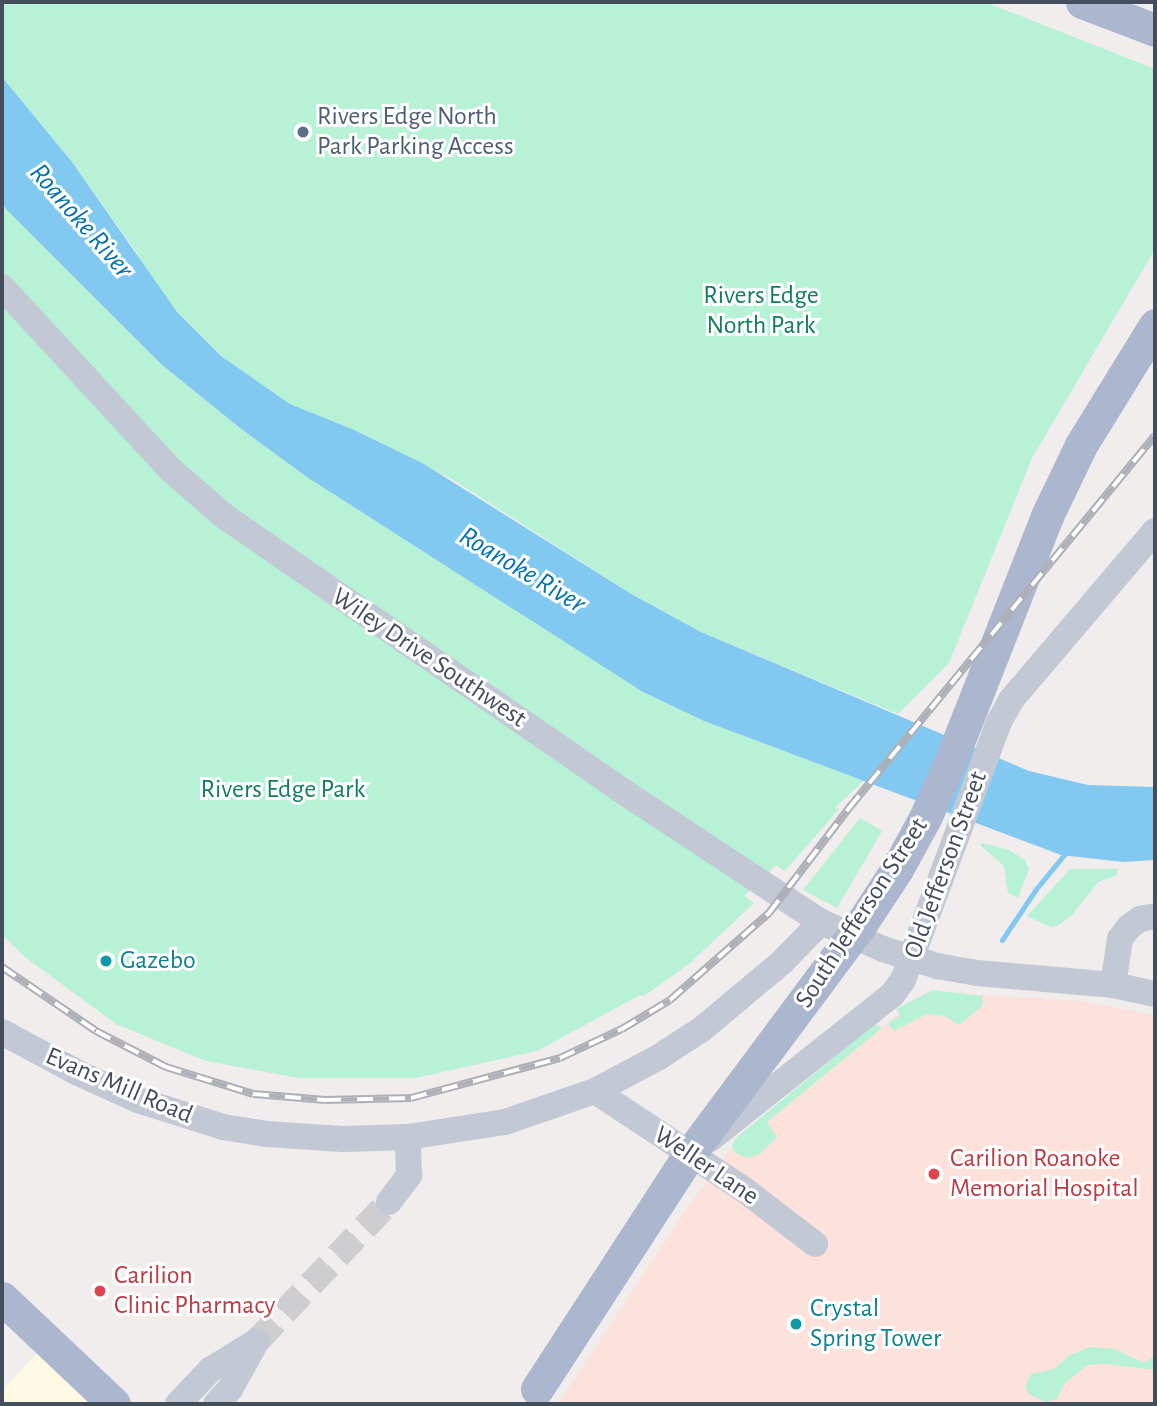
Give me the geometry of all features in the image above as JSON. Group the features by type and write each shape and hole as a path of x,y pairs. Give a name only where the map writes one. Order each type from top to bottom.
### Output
{"main road":[{"path":"1082,2 1155,30"},
{"name":"South Jefferson Street","path":"531,1399 689,1154 857,930 925,818 974,705 1047,516 1081,445 1155,325"},
{"path":"2,1298 114,1404"}],"street":[{"name":"Wiley Drive Southwest","path":"2,287 171,470 224,516 633,798 821,922 911,959 977,973 1113,985 1155,993"},
{"name":"Old Jefferson Street","path":"689,1154 892,995 903,979 911,959 999,722 1012,700 1155,531"},
{"path":"1113,985 1121,939 1129,926 1140,919 1155,916"},
{"name":"Evans Mill Road","path":"2,1032 78,1073 138,1100 223,1127 267,1134 343,1139 408,1137 505,1122 595,1091 659,1057 702,1029 782,962 821,922"},
{"name":"Weller Lane","path":"595,1091 746,1191 815,1244"},
{"path":"389,1202 409,1175 408,1137"},
{"path":"178,1404 210,1370 257,1341 230,1389 216,1404"}],"shaded area":[{"name":"Carilion Roanoke Memorial Hospital","path":"936,992 1079,1001 1155,1015 1155,1404 558,1404 687,1208 737,1141 922,995"},
{"path":"48,1342 114,1404 2,1404 2,1390"}],"green space":[{"name":"Rivers Edge North Park","path":"2,2 985,2 1155,69 1155,249 1032,458 949,663 898,714 701,632 633,595 450,478 352,429 290,404 221,356 177,312 154,284 137,253 72,162 2,77"},
{"name":"Rivers Edge Park","path":"2,203 161,364 240,428 643,692 704,721 863,781 835,808 839,809 785,871 776,865 744,896 754,903 690,963 644,996 640,995 537,1051 416,1078 299,1078 206,1061 116,1024 25,957 2,935"},
{"path":"860,818 882,831 837,908 803,890"},
{"path":"982,843 1009,850 1025,860 1029,869 1018,898 1008,893 1004,866 981,846"},
{"path":"1070,869 1118,869 1117,875 1098,882 1072,915 1059,925 1051,927 1027,916"},
{"path":"933,990 983,996 982,1006 959,1025 944,1016 927,1014 894,1031 888,1024 900,1015 896,1009"},
{"path":"875,1024 882,1028 767,1122 777,1137 760,1154 746,1158 734,1152 732,1145 737,1137"},
{"path":"1090,1347 1114,1349 1144,1363 1155,1356 1155,1370 1105,1364 1088,1365 1065,1383 1057,1399 1045,1402 1029,1394 1025,1387 1031,1374 1054,1369 1070,1355"}],"water":[{"name":"Roanoke River","path":"2,77 72,162 177,312 221,356 290,404 352,429 424,464 633,595 701,632 1029,771 1088,785 1155,787 1155,860 1123,862 1061,855 704,721 643,692 307,477 240,428 161,364 7,210 2,203"}],"waterway":[{"path":"1002,940 1036,889 1068,850"}],"tunnel":[{"path":"257,1341 389,1202"}],"railway":[{"path":"2,967 96,1031 166,1067 253,1094 325,1100 411,1098 560,1058 622,1029 670,1000 769,913 849,808 1155,435"}],"place":[{"name":"Rivers Edge North Park Parking Access","path":"303,132"},
{"name":"Gazebo","path":"106,961"},
{"name":"Carilion Roanoke Memorial Hospital","path":"934,1174"},
{"name":"Carilion Clinic Pharmacy","path":"100,1291"},
{"name":"Crystal Spring Tower","path":"796,1324"}]}
